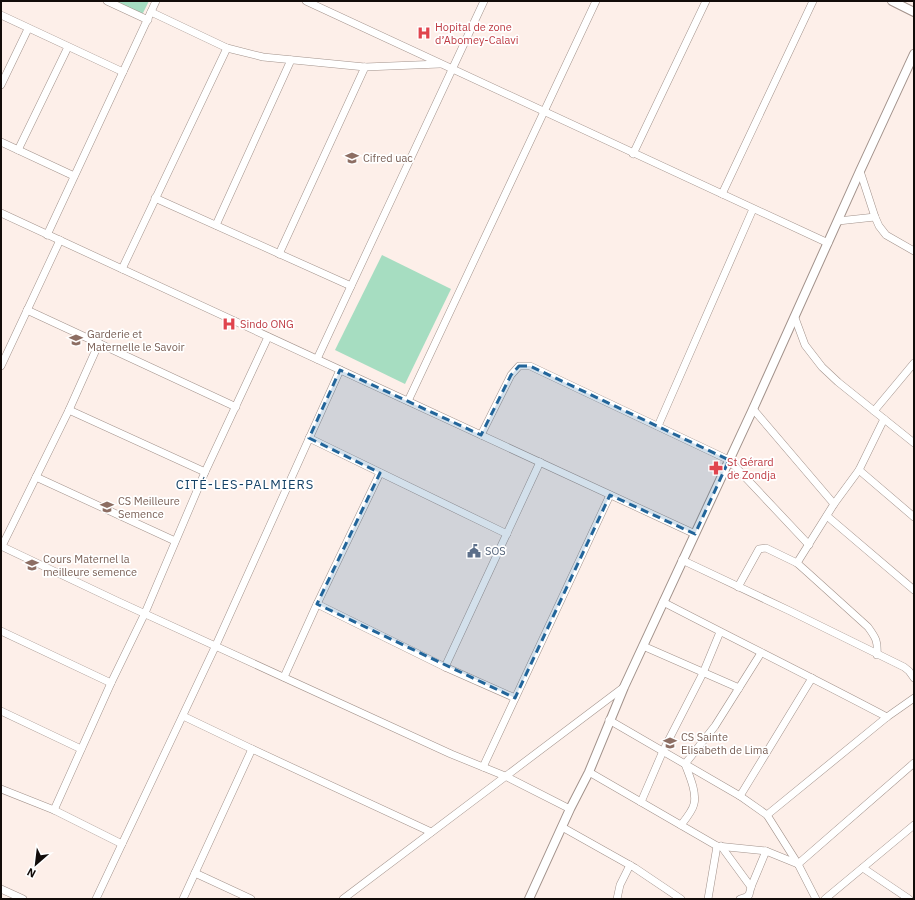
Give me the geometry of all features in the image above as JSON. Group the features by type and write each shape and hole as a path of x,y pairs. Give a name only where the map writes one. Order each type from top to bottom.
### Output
{"street":[{"path":"107,1 148,20"},
{"path":"47,235 156,1"},
{"path":"306,1 545,111 633,154 828,243"},
{"path":"317,359 484,1"},
{"path":"408,401 596,1"},
{"path":"633,154 706,1"},
{"path":"722,194 813,1"},
{"path":"892,1 914,12"},
{"path":"152,12 227,48 263,57 365,66 442,64"},
{"path":"1,15 123,72"},
{"path":"1,74 26,28"},
{"path":"1,84 26,28"},
{"path":"18,150 68,47"},
{"path":"122,269 227,48"},
{"path":"529,899 570,809 589,772 609,720 795,318 914,54"},
{"path":"216,225 291,60"},
{"path":"278,254 365,66"},
{"path":"1,142 74,176"},
{"path":"860,171 875,217 886,235 914,251"},
{"path":"156,198 351,286"},
{"path":"658,426 753,209"},
{"path":"1,213 695,534"},
{"path":"838,222 875,217"},
{"path":"1,366 60,240"},
{"path":"27,310 236,406"},
{"path":"795,318 805,345 822,367 838,382 914,443"},
{"path":"54,810 111,683 145,613 205,472 268,337"},
{"path":"99,343 69,410 2,546 117,601 216,645 451,754 505,776 570,809"},
{"path":"874,411 914,363"},
{"path":"481,435 511,375 519,366 530,366 729,460 809,545"},
{"path":"96,899 216,645 340,370"},
{"path":"753,409 834,504"},
{"path":"69,410 205,472"},
{"path":"797,563 834,504 859,470 884,418"},
{"path":"309,438 507,534"},
{"path":"445,666 540,462"},
{"path":"859,470 914,516"},
{"path":"284,677 317,604 380,473"},
{"path":"36,478 175,541"},
{"path":"483,767 610,495"},
{"path":"827,516 914,590"},
{"path":"738,587 759,550 766,548 797,563 868,627 876,638 878,646 877,655"},
{"path":"682,560 904,667 914,678"},
{"path":"663,602 887,718"},
{"path":"317,604 515,698"},
{"path":"1,631 111,683"},
{"path":"641,802 663,751 703,673 720,632"},
{"path":"643,646 739,688"},
{"path":"685,764 715,726 761,653"},
{"path":"740,796 812,678"},
{"path":"343,899 624,687"},
{"path":"767,814 914,698"},
{"path":"1,711 82,749"},
{"path":"183,716 431,832"},
{"path":"609,720 740,796 767,814 798,864 816,899"},
{"path":"183,899 252,749"},
{"path":"798,864 914,763"},
{"path":"682,825 694,804 693,787 685,764"},
{"path":"589,772 719,846 751,886"},
{"path":"1,789 54,810 122,844"},
{"path":"825,899 914,825"},
{"path":"562,827 630,865 682,899"},
{"path":"719,846 766,851 798,864"},
{"path":"708,899 719,846"},
{"path":"740,899 749,895 751,886 766,851"},
{"path":"617,899 620,885 630,865"},
{"path":"863,868 909,899"},
{"path":"195,873 251,899"},
{"path":"1,889 10,896 23,899"}],"highlighted area":[{"path":"519,366 530,366 729,460 695,534 610,495 515,698 317,604 380,473 309,438 340,370 481,435 511,375"}],"green space":[{"path":"112,1 149,1 142,15"},
{"path":"382,255 451,289 405,384 335,350"}],"place":[{"name":"Hopital de zone d’Abomey-Calavi","path":"424,33"},
{"name":"Cifred uac","path":"352,158"},
{"name":"Sindo ONG","path":"229,324"},
{"name":"Garderie et Maternelle le Savoir","path":"76,340"},
{"name":"St Gérard de Zondja","path":"716,468"},
{"name":"CS Meilleure Semence","path":"107,507"},
{"name":"SOS","path":"474,551"},
{"name":"Cours Maternel la meilleure semence","path":"32,565"},
{"name":"CS Sainte Elisabeth de Lima","path":"670,743"}],"district":[{"name":"CITÉ-LES-PALMIERS","path":"245,484"}]}
